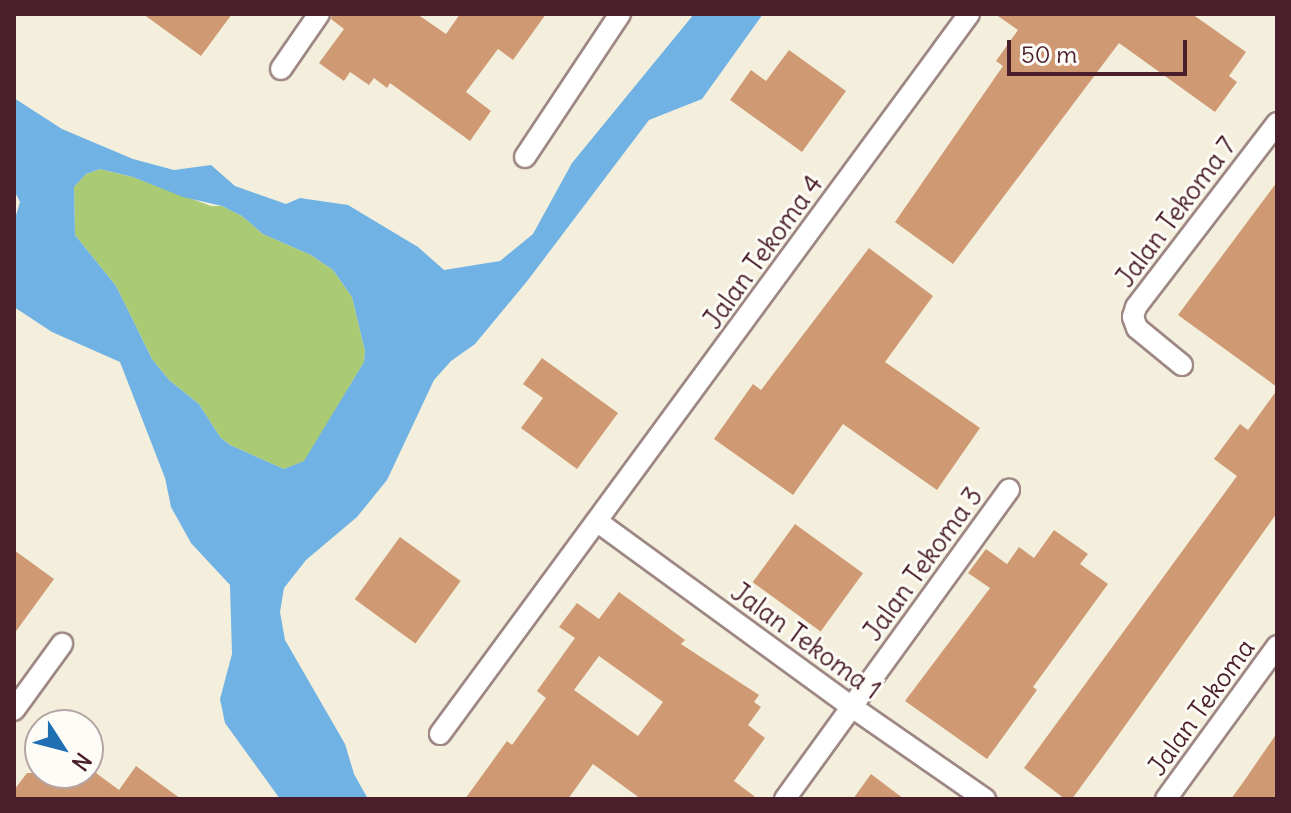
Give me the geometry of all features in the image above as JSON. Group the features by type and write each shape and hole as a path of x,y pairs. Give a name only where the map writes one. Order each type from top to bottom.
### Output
{"street":[{"path":"281,69 319,14"},
{"path":"525,157 620,14"},
{"name":"Jalan Tekoma 4","path":"440,734 969,14"},
{"name":"Jalan Tekoma 7","path":"1182,365 1137,328 1133,317 1136,307 1277,123"},
{"name":"Jalan Tekoma 3","path":"785,799 1009,490"},
{"name":"Jalan Tekoma 1","path":"598,522 852,707 985,799"},
{"path":"14,710 62,644"},
{"name":"Jalan Tekoma","path":"1166,799 1277,646"}],"green space":[{"path":"100,169 133,177 211,206 222,206 242,216 263,234 311,255 333,270 352,297 365,351 364,362 305,461 284,469 230,445 220,437 199,404 169,380 152,359 116,286 75,235 74,187 86,174"}],"water":[{"path":"694,14 763,14 702,99 649,120 528,280 475,344 451,361 434,380 387,480 357,517 306,560 284,588 280,612 285,640 345,744 354,774 368,799 280,799 225,723 220,699 232,654 230,585 191,543 171,507 165,478 120,362 52,332 14,307 14,222 20,202 14,190 14,98 62,129 133,159 174,170 211,165 235,186 286,204 300,198 348,205 418,247 444,270 500,261 533,234 572,163","holes":["100,169 133,177 183,197 222,206 242,216 263,234 311,255 333,270 352,297 365,351 364,362 304,461 284,469 230,445 220,437 199,404 169,380 152,359 116,286 75,235 74,187 86,174"]}],"building":[{"path":"143,14 232,14 201,56"},
{"path":"332,14 417,14 446,34 460,14 546,14 513,60 498,49 466,92 491,111 470,141 390,83 387,88 374,78 369,85 350,72 344,81 319,63 344,29 331,19"},
{"path":"995,14 1192,14 1246,52 1229,76 1237,82 1215,112 1119,43 953,264 895,222 1003,66 996,61 1018,30"},
{"path":"789,50 846,91 802,152 730,100 751,70 766,81"},
{"path":"1277,182 1277,387 1178,315"},
{"path":"869,248 933,296 885,362 980,428 937,490 843,424 793,495 714,439 753,384 761,390"},
{"path":"542,358 618,413 577,469 521,428 543,398 523,384"},
{"path":"1277,390 1277,513 1072,799 1065,799 1024,768 1237,476 1214,459 1240,424 1248,430"},
{"path":"795,524 863,573 821,632 753,582"},
{"path":"1054,530 1088,554 1080,564 1108,584 1033,687 1037,690 987,759 905,701 990,588 968,573 986,549 1007,564 1019,547 1034,558"},
{"path":"400,537 461,581 415,643 355,599"},
{"path":"14,550 54,579 14,634"},
{"path":"619,592 685,640 681,644 759,695 754,702 761,707 748,725 765,738 734,781 758,799 641,799 593,764 568,799 465,799 507,741 512,745 546,698 537,691 575,638 559,627 577,603 599,619","holes":["599,656 663,702 638,736 574,690"]},
{"path":"1277,733 1277,799 1231,799 1244,781"},
{"path":"136,766 181,799 14,799 14,790 24,777 24,789 104,789 104,779 119,790"},
{"path":"871,774 904,799 853,799"}]}
